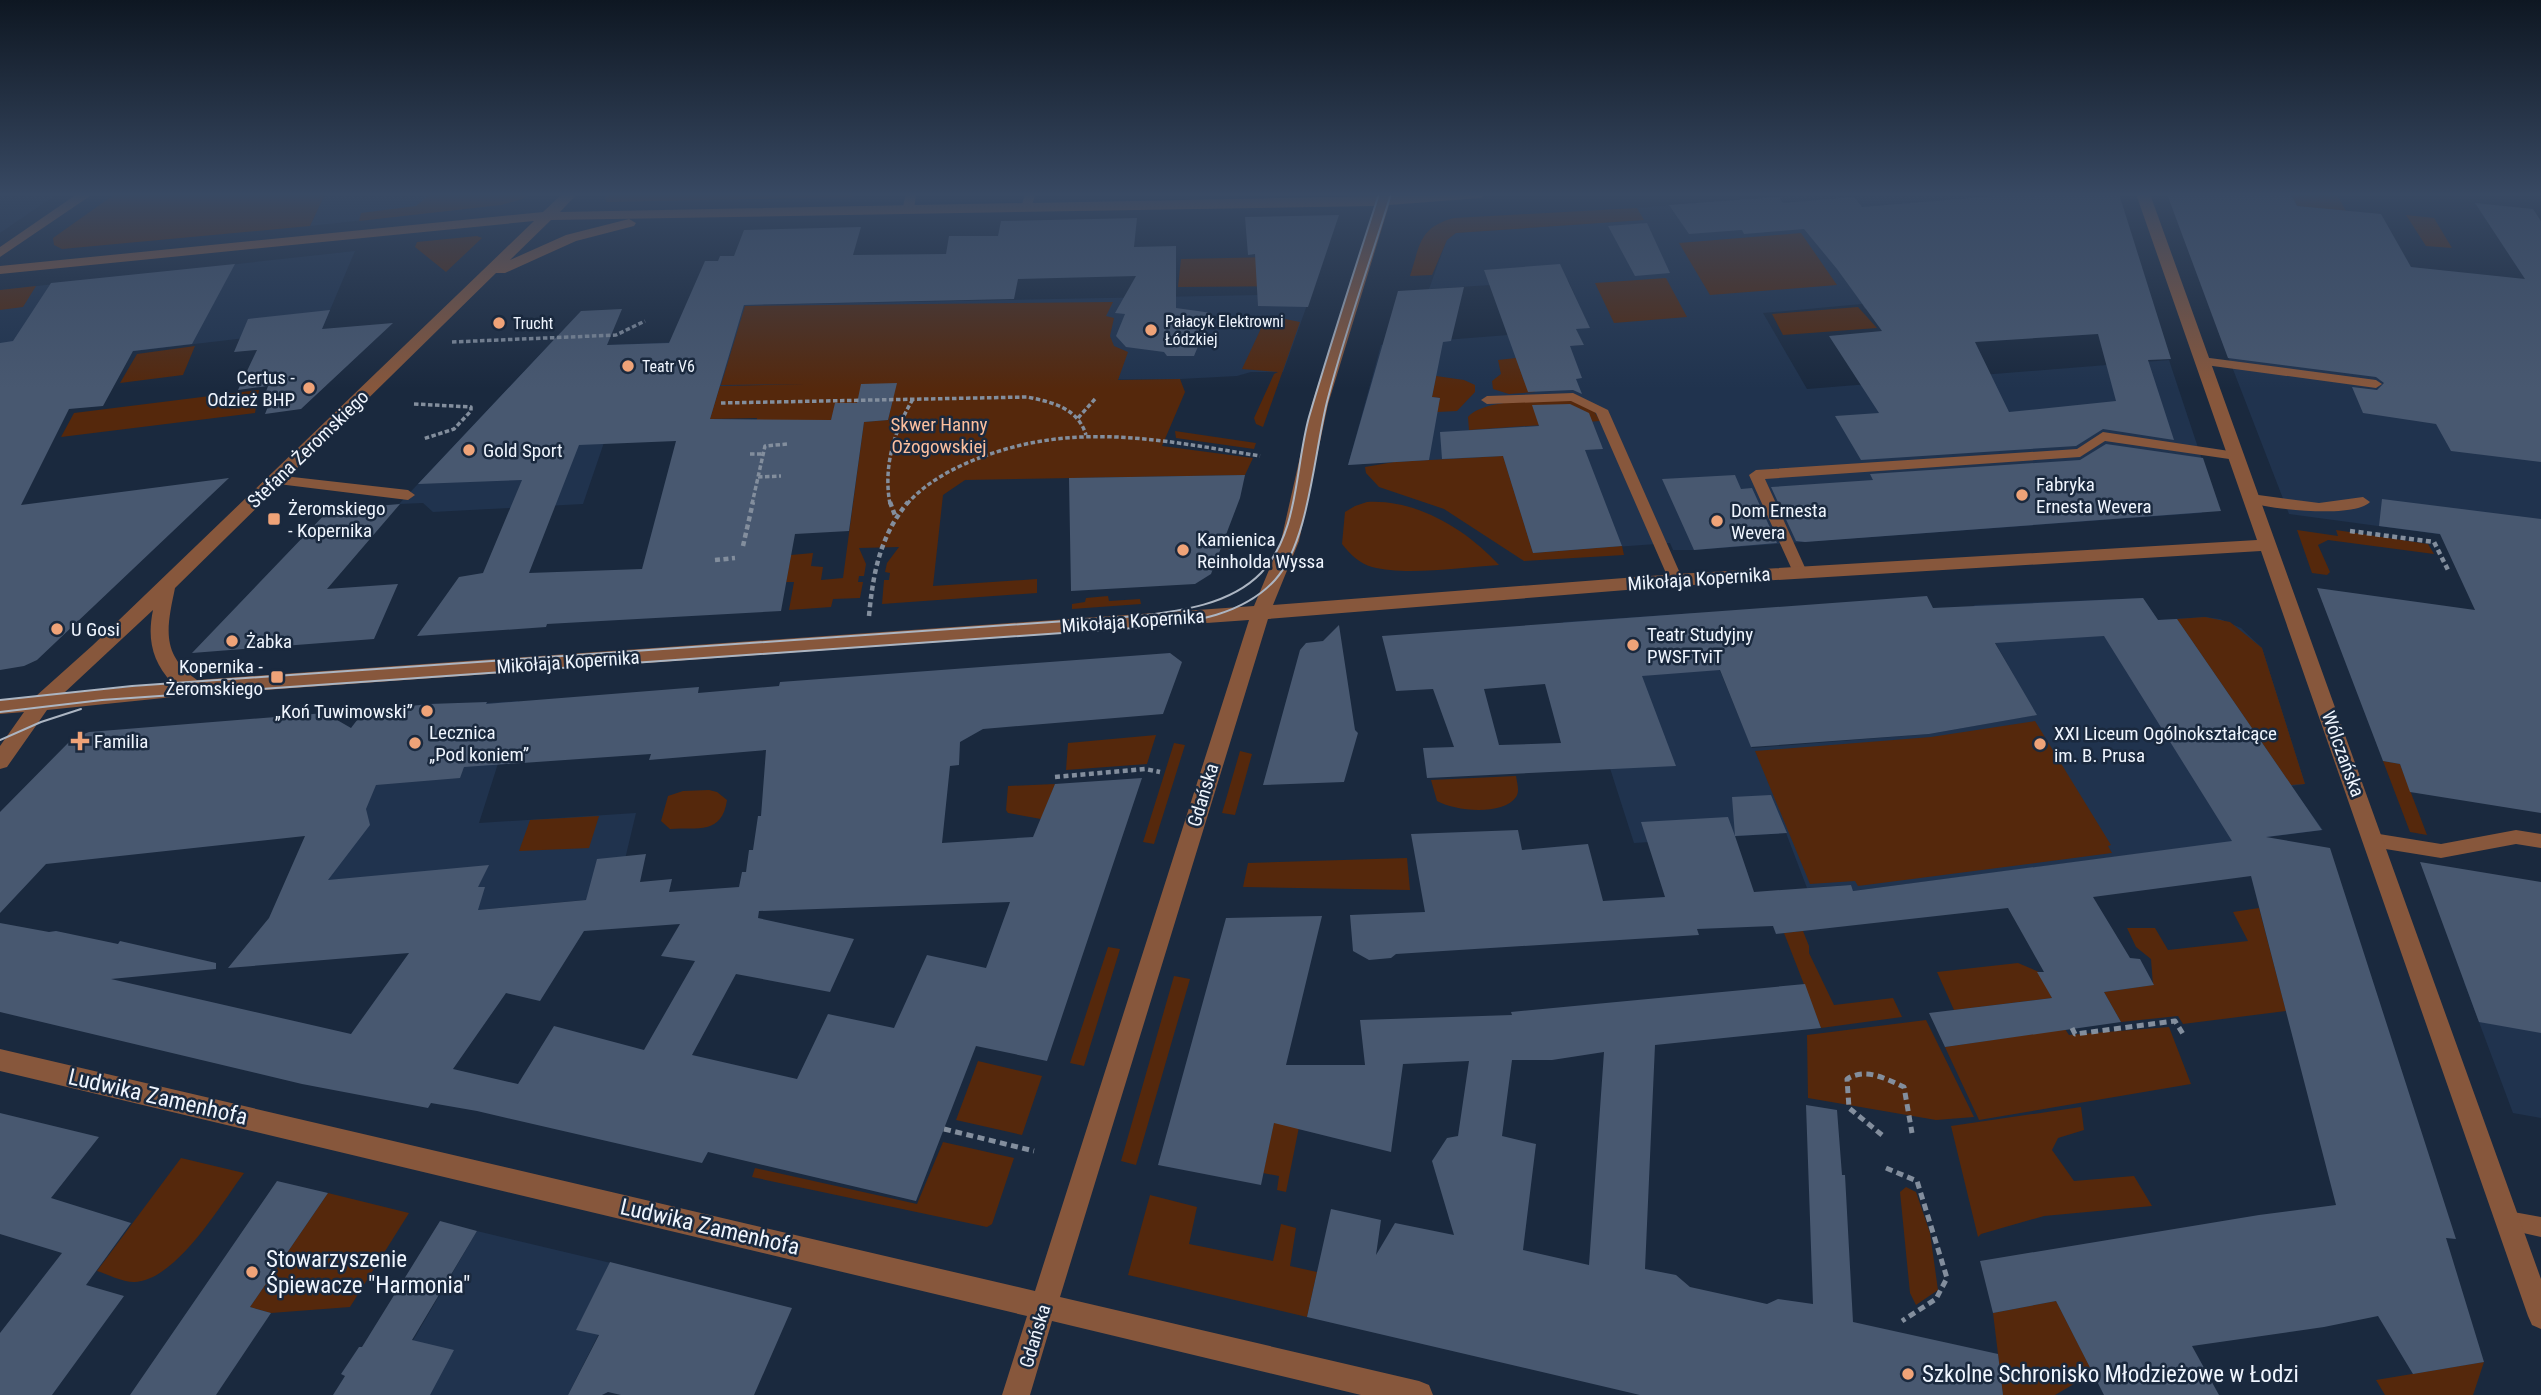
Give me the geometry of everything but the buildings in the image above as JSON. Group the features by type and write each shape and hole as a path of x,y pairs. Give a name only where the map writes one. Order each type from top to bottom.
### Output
{"street":[{"path":"0,270 111,259"},
{"name":"Stefana Żeromskiego","path":"0,761 43,701 167,585 504,259"},
{"path":"484,278 523,259"},
{"name":"Gdańska","path":"1016,1395 1261,611 1290,541 1320,404 1366,259"},
{"name":"Wólczańska","path":"2166,259 2541,1315"},
{"name":"Mikołaja Kopernika","path":"0,707 193,688 1676,580 2267,545"},
{"path":"167,585 160,620 160,651 168,667 193,688"},
{"name":"Stefana Żeromskiego","path":"0,716 43,701"},
{"name":"Ludwika Zamenhofa","path":"0,1060 1419,1395"}],"lane":[{"path":"2202,361 2376,384"},
{"path":"1487,400 1573,397 1601,410 1676,580"},
{"path":"1800,572 1756,475 2080,453 2103,436 2236,456"},
{"path":"275,480 408,495"},
{"path":"2251,499 2319,508 2363,502"},
{"path":"2373,840 2441,851 2515,837 2541,841"},
{"path":"2508,1220 2541,1227"}],"path":[{"path":"451,342 616,335 645,321"},
{"path":"721,403 1027,397 1054,402 1084,424 1086,435"},
{"path":"896,518 886,499 894,442 900,419 913,398"},
{"path":"1078,418 1095,399"},
{"path":"414,404 471,407 471,411 454,429 423,439"},
{"path":"866,641 880,547 896,518 910,500 927,485 964,464 1015,447 1086,435 1162,441 1260,456"},
{"path":"743,546 765,446 787,444"},
{"path":"750,454 764,454"},
{"path":"758,477 781,476"},
{"path":"2345,530 2434,542 2448,570"},
{"path":"715,560 735,558"},
{"path":"1055,776 1145,769 1160,772"},
{"path":"2072,1028 2075,1034 2175,1021 2182,1034"},
{"path":"1882,1135 1849,1108 1847,1079 1850,1076 1872,1073 1904,1087 1912,1133"},
{"path":"944,1129 1034,1150"},
{"path":"1885,1168 1917,1181 1947,1278 1946,1288 1938,1299 1902,1321"}],"shaded area":[{"path":"281,259 352,259 322,329 0,367 0,290"},
{"path":"1440,259 2063,259 1941,302 1865,309 1862,304 1763,313 1807,389 2169,360 2216,502 2201,513 1694,550 1673,550 1670,543 1533,553 1394,462 1348,465 1381,345 1508,335 1569,342 1571,346 1584,345 1576,329 1589,327 1568,280 1429,289"},
{"path":"1311,294 1283,372 1251,372 1237,376 1180,379 1069,380 1071,373 1029,381 941,382 923,374 921,382 861,384 862,377 846,383 720,386 710,422 609,428 583,504 433,512 423,503 399,504 551,343 607,345 702,341 735,334 744,305"},
{"path":"2217,328 2541,366 2541,548 2289,514"},
{"name":"XXI Liceum Ogólnokształcące im. B. Prusa","path":"2143,598 2158,620 2205,617 2220,619 2241,628 2262,648 2305,784 2291,786 2323,830 1853,891 1850,885 1807,888 1786,833 1634,843 1563,622 1696,613 1752,748 1929,734 2036,715 1974,605"},
{"path":"518,701 479,823 636,813 616,897 276,929 370,711"},
{"path":"2464,982 2541,995 2541,1118 2513,1113"},
{"path":"477,1231 632,1268 568,1395 381,1395"}],"green space":[{"path":"430,259 460,259 446,272"},
{"path":"1181,259 1317,259 1310,286 1178,287"},
{"path":"1415,259 1439,259 1432,275 1410,276"},
{"path":"1689,259 1819,259 1837,285 1710,295"},
{"path":"1666,278 1687,317 1614,323 1595,283"},
{"path":"36,286 23,307 0,310 0,290"},
{"name":"Skwer Hanny Ożogowskiej","path":"1113,302 1106,316 1114,318 1110,336 1114,346 1128,352 1118,380 1180,379 1185,392 1162,446 1253,458 1245,475 965,480 943,495 933,586 1037,579 1037,593 882,604 884,580 889,580 890,573 885,572 887,563 899,547 859,548 866,564 864,576 859,576 858,582 863,582 860,598 833,599 831,607 789,610 794,582 786,582 791,555 813,553 811,566 823,567 821,580 843,578 864,422 888,420 892,403 836,403 831,420 792,421 750,451 757,418 710,419 720,386 806,384 721,385 745,306"},
{"path":"1858,307 1877,328 1783,335 1772,314"},
{"path":"1285,319 1300,322 1263,427 1256,424 1254,418 1274,374 1278,372 1242,369 1264,322"},
{"path":"195,346 183,375 120,383 137,354"},
{"path":"1516,358 1524,381 1531,381 1535,392 1509,394 1493,389 1492,381 1501,374 1498,360"},
{"path":"1436,376 1464,380 1475,385 1475,392 1457,411 1437,412 1440,398 1432,397"},
{"path":"259,390 255,413 61,437 74,413"},
{"path":"1575,400 1594,411 1600,421 1469,430 1468,417 1488,406 1518,401"},
{"path":"1175,431 1256,443 1254,449 1176,438"},
{"path":"1503,456 1533,553 1622,546 1624,555 1524,561 1444,509 1379,487 1366,473 1365,467 1394,462"},
{"path":"1367,502 1404,506 1440,519 1472,540 1499,565 1418,571 1386,570 1368,566 1342,544 1345,512"},
{"path":"2297,530 2338,536 2336,530 2428,544 2434,554 2328,540 2318,545 2330,572 2327,575 2312,573"},
{"path":"1108,596 1109,601 1140,599 1141,604 1072,609 1072,604 1085,602 1086,598"},
{"path":"2205,617 2230,622 2262,648 2305,784 2291,785 2177,619"},
{"path":"2035,721 2111,845 2108,846 2112,853 1858,886 1855,881 1810,884 1755,751 1931,737"},
{"path":"1156,735 1147,764 1066,770 1068,743"},
{"path":"1174,743 1185,745 1154,844 1143,842"},
{"path":"1240,751 1252,754 1235,815 1222,813"},
{"path":"2383,761 2400,764 2427,835 2410,832"},
{"path":"1516,776 1518,792 1510,803 1478,810 1437,801 1431,780"},
{"path":"1055,784 1041,819 1008,813 1006,810 1008,786"},
{"path":"683,791 717,792 727,800 720,819 714,824 699,828 670,829 661,821 668,796"},
{"path":"599,816 589,848 519,851 530,820"},
{"path":"1407,858 1410,890 1243,887 1248,863"},
{"path":"2259,908 2286,1011 2183,1024 2178,1016 2121,1022 2104,992 2153,985 2151,959 2136,947 2127,928 2155,928 2168,950 2248,941 2233,912"},
{"path":"1803,931 1809,953 1834,1005 1893,998 1902,1017 1821,1028 1784,933"},
{"path":"1108,947 1120,949 1084,1066 1070,1063"},
{"path":"2018,963 2039,972 2052,998 1954,1010 1937,972"},
{"path":"1174,976 1190,979 1136,1165 1121,1161"},
{"path":"1926,1020 1974,1117 1936,1120 1808,1098 1807,1035"},
{"path":"2169,1027 2191,1084 1979,1120 1945,1047 2065,1029 2069,1035"},
{"path":"978,1061 1042,1076 1022,1135 956,1120"},
{"path":"1284,1076 1302,1112 1286,1192 1277,1190 1279,1176 1263,1173"},
{"path":"2081,1107 2084,1130 2058,1138 2052,1150 2074,1181 2134,1176 2152,1206 2044,1216 1978,1237 1951,1126"},
{"path":"943,1142 1014,1158 992,1224 987,1227 752,1177 755,1168 917,1204"},
{"path":"181,1158 244,1173 196,1239 166,1269 150,1278 134,1282 97,1271"},
{"path":"1906,1187 1916,1192 1930,1233 1938,1290 1916,1305 1910,1293 1900,1192"},
{"path":"328,1193 409,1213 350,1307 271,1313 250,1307"},
{"path":"1150,1195 1197,1207 1189,1244 1273,1261 1281,1224 1296,1228 1290,1266 1317,1272 1307,1317 1128,1275"},
{"path":"2056,1301 2093,1373 2055,1395 2003,1395 1993,1313"},
{"path":"2484,1362 2473,1395 2385,1395 2376,1380"}],"tram line":[{"path":"0,700 132,686 1138,616 1204,605 1235,593 1249,584 1261,573 1283,539 1294,499 1309,417 1358,259"},
{"path":"0,712 102,700 1148,627 1216,615 1233,609 1262,592 1287,563 1303,519 1335,372 1370,259"},
{"path":"0,740 41,722 81,709"}],"place":[{"name":"Trucht","path":"499,323"},
{"name":"Pałacyk Elektrowni Łódzkiej","path":"1151,330"},
{"name":"Teatr V6","path":"628,366"},
{"name":"Certus - Odzież BHP","path":"309,388"},
{"name":"Gold Sport","path":"469,450"},
{"name":"Fabryka Ernesta Wevera","path":"2022,495"},
{"name":"Żeromskiego - Kopernika","path":"274,519"},
{"name":"Dom Ernesta Wevera","path":"1717,521"},
{"name":"Kamienica Reinholda Wyssa","path":"1183,550"},
{"name":"U Gosi","path":"57,629"},
{"name":"Żabka","path":"232,641"},
{"name":"Teatr Studyjny PWSFTviT","path":"1633,645"},
{"name":"Kopernika - Żeromskiego","path":"277,677"},
{"name":"„Koń Tuwimowski”","path":"427,711"},
{"name":"Familia","path":"80,741"},
{"name":"Lecznica „Pod koniem”","path":"415,743"},
{"name":"XXI Liceum Ogólnokształcące im. B. Prusa","path":"2040,744"},
{"name":"Stowarzyszenie Śpiewacze \"Harmonia\"","path":"252,1272"},
{"name":"Szkolne Schronisko Młodzieżowe w Łodzi","path":"1908,1374"}]}
